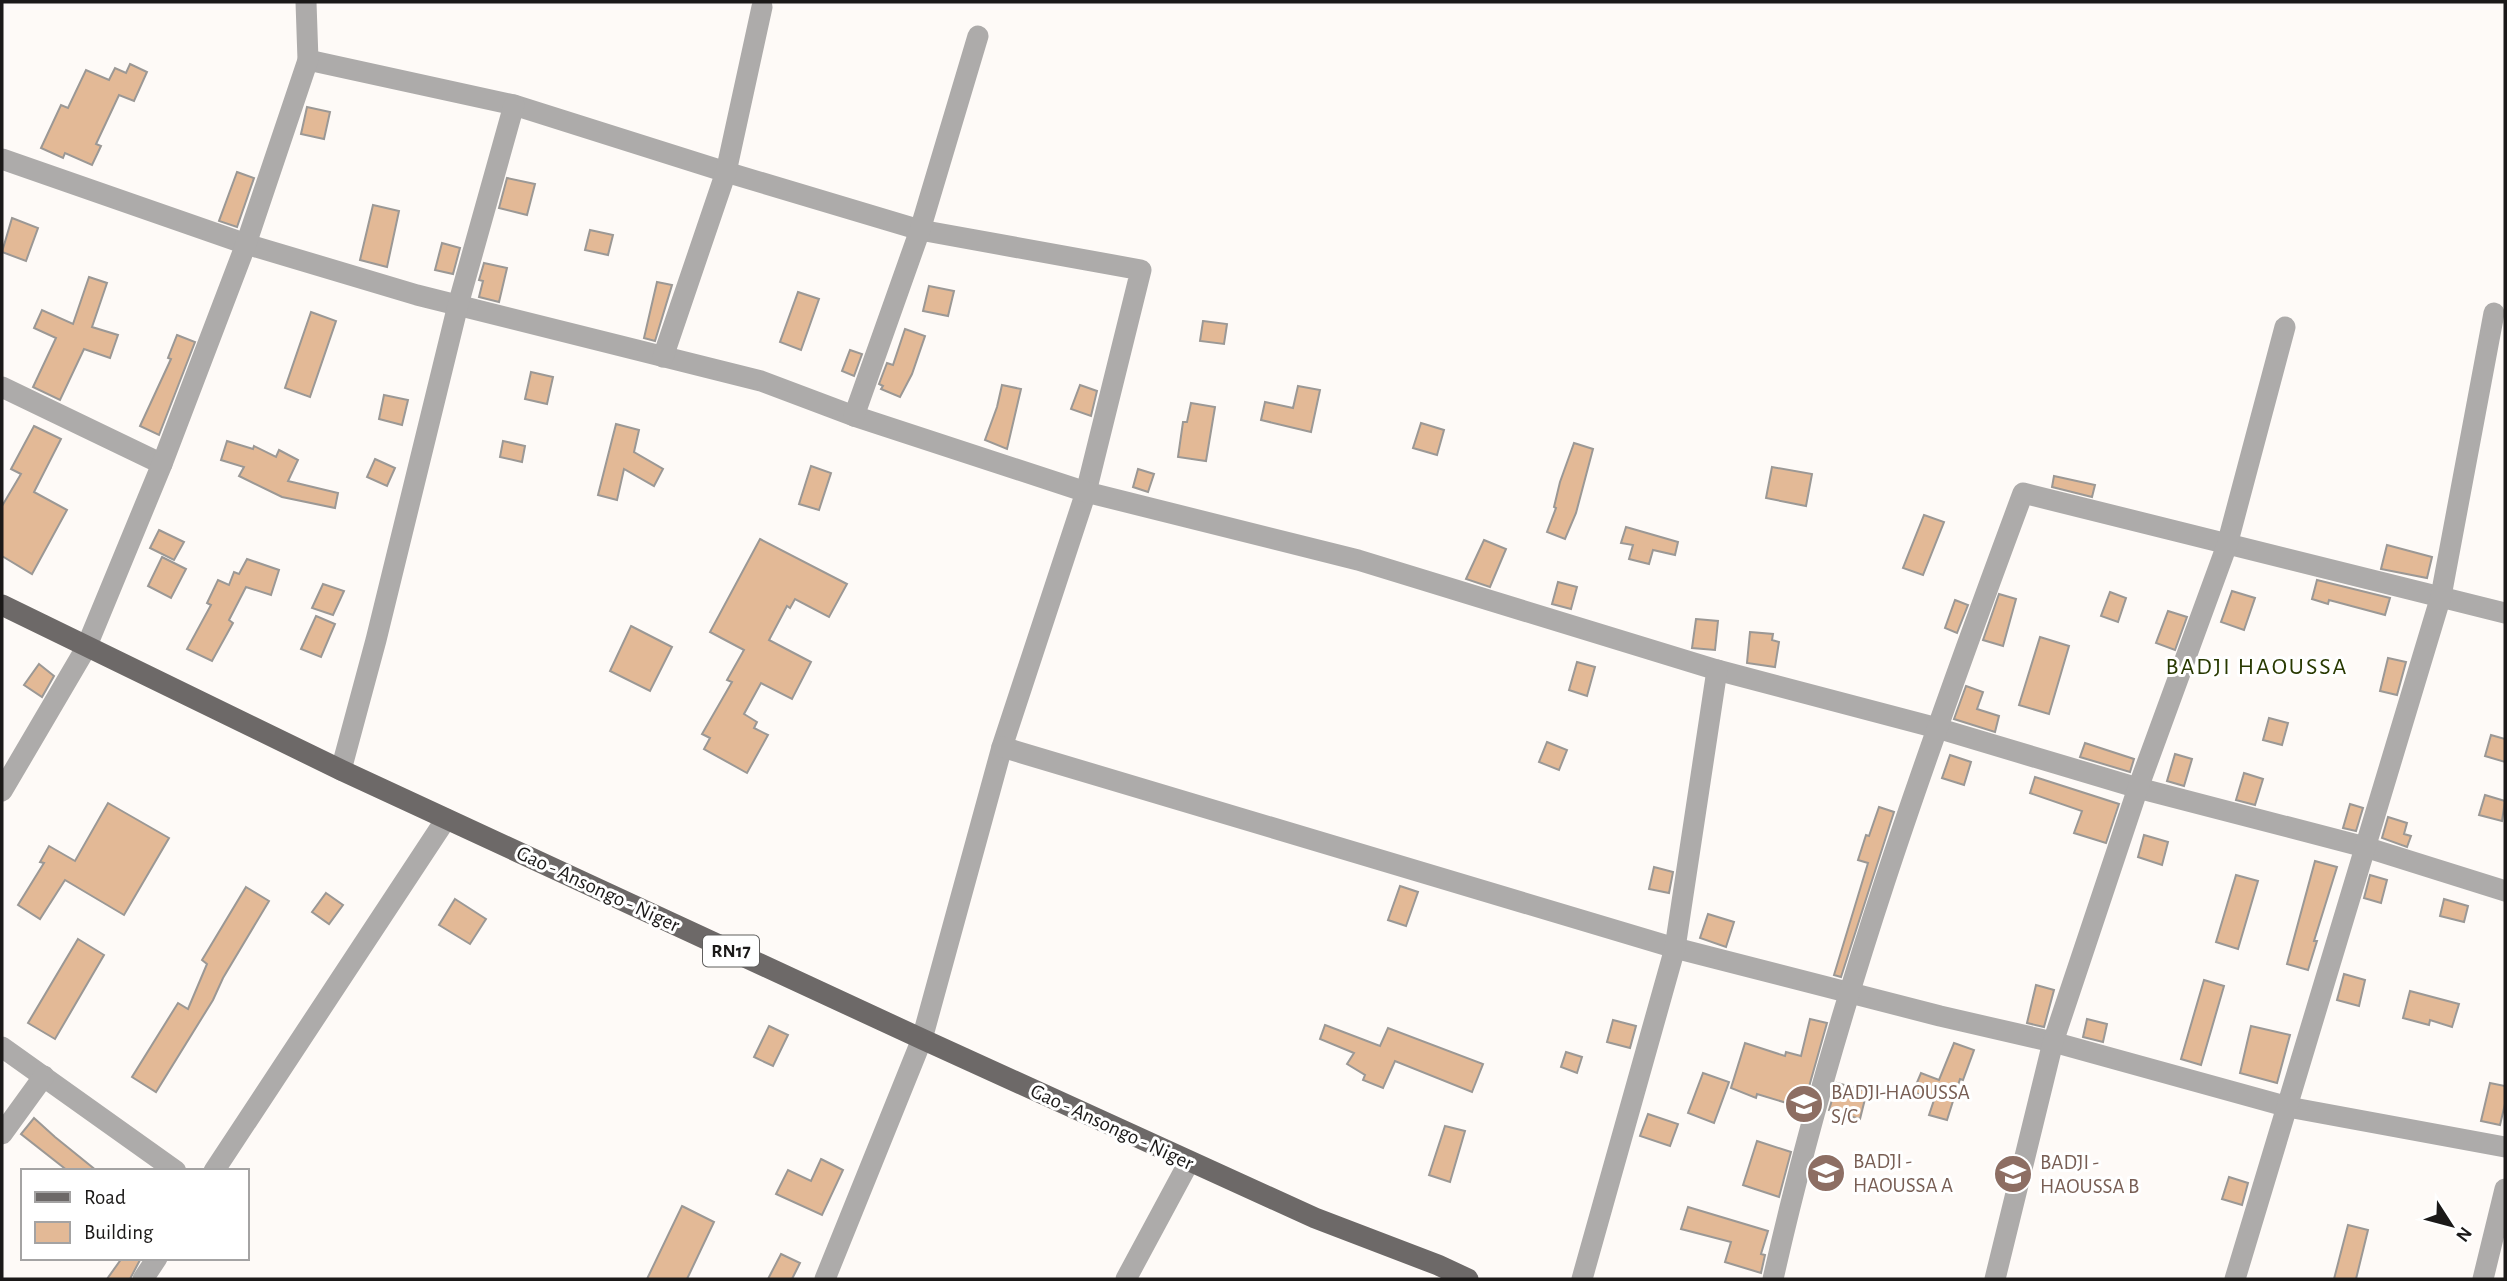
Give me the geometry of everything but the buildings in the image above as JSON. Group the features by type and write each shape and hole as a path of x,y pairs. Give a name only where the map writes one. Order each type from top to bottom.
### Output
{"main road":[{"name":"Gao - Ansongo - Niger","path":"2,605 341,770 1189,1162 1315,1218 1468,1279"}],"street":[{"path":"2,791 86,648 162,464 246,244 308,60 306,2"},
{"path":"663,357 726,172 762,7"},
{"path":"855,416 920,230 978,36"},
{"path":"308,60 514,105 920,230 1141,270 1086,492 1002,747 922,1039 825,1279"},
{"path":"341,770 376,640 458,305 514,105"},
{"path":"2,159 246,244 458,305 761,381 855,416 1086,492 1357,560 1717,670 1937,728 2138,788 2365,848 2505,891"},
{"path":"2235,1279 2441,596 2494,313"},
{"path":"1995,1279 2053,1042 2138,788 2227,545 2285,327"},
{"path":"2,387 162,464"},
{"path":"1773,1279 1792,1192 1850,994 1937,728 2023,494 2505,613"},
{"path":"1582,1279 1675,948 1717,670"},
{"path":"1002,747 1675,948 1850,994 2053,1042 2288,1107 2505,1147"},
{"path":"215,1169 446,819"},
{"path":"2,1047 173,1169"},
{"path":"2,1134 44,1076"},
{"path":"1126,1279 1189,1162"},
{"path":"2483,1279 2505,1189"},
{"path":"143,1279 156,1260"}],"place":[{"name":"BADJI-HAOUSSA S/C","path":"1804,1104"},
{"name":"BADJI - HAOUSSA A","path":"1826,1173"},
{"name":"BADJI - HAOUSSA B","path":"2013,1174"}],"district":[{"name":"BADJI HAOUSSA","path":"2257,667"}]}
